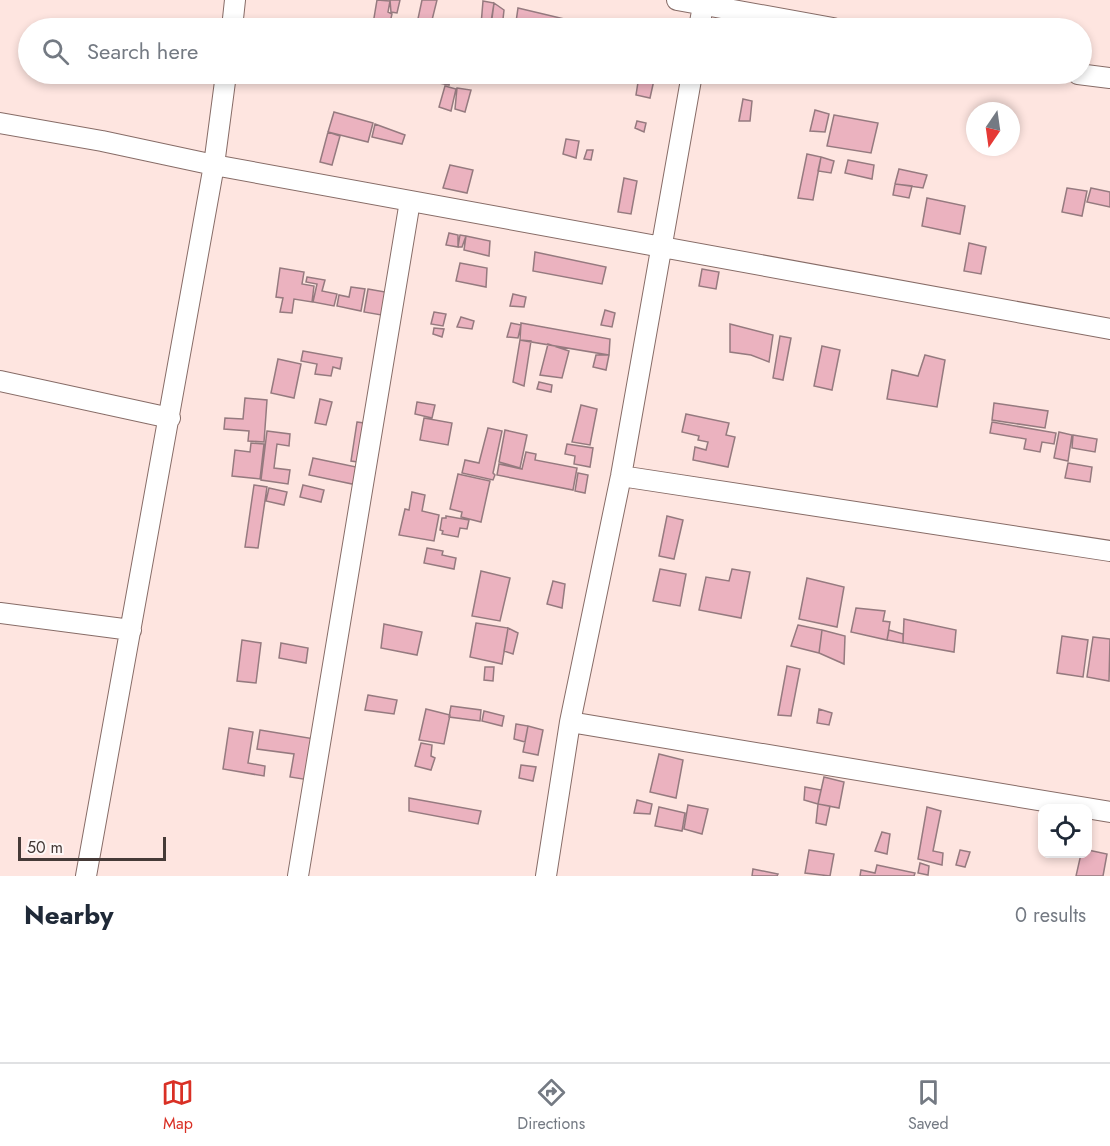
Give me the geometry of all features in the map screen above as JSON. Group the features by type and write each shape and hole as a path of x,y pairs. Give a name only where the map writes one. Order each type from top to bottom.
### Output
{"street":[{"path":"233,18 235,0"},
{"path":"677,0 704,2 783,18"},
{"path":"701,18 704,2"},
{"path":"1092,76 1110,78"},
{"path":"86,876 170,418 214,165 225,84"},
{"path":"546,876 570,722 621,476 690,84"},
{"path":"0,123 102,141 214,165 1110,329"},
{"path":"298,876 410,201"},
{"path":"0,381 170,418"},
{"path":"621,476 1110,551"},
{"path":"0,613 131,630"},
{"path":"570,722 1110,812"}],"building":[{"path":"377,0 390,1 388,12 392,14 391,18 374,18"},
{"path":"390,0 400,0 397,13 391,12"},
{"path":"422,0 437,0 432,18 418,18"},
{"path":"483,1 494,3 492,18 482,18"},
{"path":"494,3 504,10 503,18 492,18"},
{"path":"518,8 560,18 517,18"},
{"path":"638,84 653,84 650,98 636,95"},
{"path":"445,86 456,89 451,111 439,107"},
{"path":"457,88 471,90 465,112 455,109"},
{"path":"743,99 752,101 750,121 739,121"},
{"path":"815,110 829,114 825,132 810,131"},
{"path":"334,112 373,123 368,142 328,132"},
{"path":"834,115 878,123 871,153 827,146"},
{"path":"637,121 646,123 644,132 635,128"},
{"path":"375,124 405,135 402,144 372,137"},
{"path":"328,132 340,136 332,165 320,162"},
{"path":"566,139 579,141 576,158 563,154"},
{"path":"587,150 593,150 591,160 584,159"},
{"path":"807,154 821,157 813,200 798,198"},
{"path":"821,157 834,161 831,173 818,171"},
{"path":"848,160 874,165 872,179 845,173"},
{"path":"450,165 473,170 467,193 443,188"},
{"path":"899,169 927,175 923,188 895,184"},
{"path":"624,178 637,181 631,214 618,212"},
{"path":"895,184 912,186 909,198 893,195"},
{"path":"1067,188 1087,191 1082,216 1062,212"},
{"path":"1091,188 1110,192 1110,207 1087,202"},
{"path":"927,198 965,206 960,234 922,226"},
{"path":"449,233 458,235 458,247 446,245"},
{"path":"460,235 466,236 462,247 458,247"},
{"path":"466,236 490,241 489,256 464,250"},
{"path":"969,243 986,247 981,274 964,271"},
{"path":"535,252 606,267 602,284 533,271"},
{"path":"460,263 487,268 486,287 456,281"},
{"path":"280,268 304,272 302,284 314,286 312,302 294,299 292,313 280,312 283,298 276,297"},
{"path":"702,269 719,272 716,289 699,286"},
{"path":"307,277 325,280 322,291 337,294 334,306 313,302 317,284 306,282"},
{"path":"351,287 365,289 361,311 337,306 339,295 349,297"},
{"path":"368,289 391,293 387,316 364,312"},
{"path":"513,294 526,297 524,307 510,306"},
{"path":"605,310 615,313 612,327 601,325"},
{"path":"434,312 446,314 443,326 431,324"},
{"path":"461,317 474,321 472,329 457,327"},
{"path":"511,323 521,325 518,338 507,337"},
{"path":"521,323 610,339 609,355 520,340"},
{"path":"730,324 773,335 769,362 751,355 730,352"},
{"path":"434,328 444,329 442,337 433,334"},
{"path":"780,336 791,338 783,380 773,378"},
{"path":"520,340 531,341 524,386 513,382"},
{"path":"548,344 569,351 562,378 540,375"},
{"path":"822,346 840,350 832,390 814,386"},
{"path":"303,351 342,358 340,369 333,367 331,376 315,374 317,364 301,361"},
{"path":"596,355 609,355 606,370 593,367"},
{"path":"925,355 945,360 937,407 887,399 892,370 918,376"},
{"path":"278,359 301,364 294,398 271,393"},
{"path":"539,382 552,385 551,392 537,389"},
{"path":"245,398 267,400 264,442 248,441 249,431 224,429 225,418 243,419"},
{"path":"320,399 332,402 326,425 315,423"},
{"path":"417,402 435,405 432,418 415,414"},
{"path":"994,403 1048,411 1045,428 992,420"},
{"path":"581,405 597,409 590,445 572,442"},
{"path":"686,414 729,423 726,435 735,437 728,467 693,460 695,447 706,450 708,442 698,440 699,436 682,432"},
{"path":"424,418 452,423 448,445 420,440"},
{"path":"357,422 371,424 365,463 351,461"},
{"path":"992,422 1056,433 1054,444 1042,442 1040,452 1024,449 1026,439 990,433"},
{"path":"488,428 502,431 493,480 462,473 465,460 479,463"},
{"path":"505,430 527,435 520,468 499,462"},
{"path":"267,431 290,434 289,446 277,444 274,468 290,470 288,484 261,480"},
{"path":"1059,432 1072,435 1068,461 1054,458"},
{"path":"1073,435 1097,439 1095,452 1072,448"},
{"path":"251,443 264,444 260,479 232,476 235,450 250,452"},
{"path":"567,444 593,448 590,467 574,464 575,456 565,454"},
{"path":"526,452 536,454 535,460 577,468 573,490 497,475 499,464 522,469"},
{"path":"313,458 361,468 357,485 309,475"},
{"path":"1068,463 1092,467 1090,482 1065,478"},
{"path":"578,473 588,475 585,493 575,491"},
{"path":"458,474 490,481 481,522 461,517 462,512 450,509"},
{"path":"254,485 267,487 258,548 245,547"},
{"path":"303,485 324,490 321,502 300,497"},
{"path":"269,488 287,492 284,505 266,501"},
{"path":"412,492 425,495 422,511 439,515 434,541 399,535 405,509 409,510"},
{"path":"446,516 469,520 467,529 460,528 458,537 442,534 443,531 440,530 442,518"},
{"path":"667,516 683,520 674,559 659,556"},
{"path":"427,548 443,551 442,555 456,558 454,569 424,563"},
{"path":"660,569 686,574 680,606 653,601"},
{"path":"732,569 750,572 741,618 699,610 706,577 729,581"},
{"path":"481,571 510,578 500,621 472,616"},
{"path":"807,578 844,587 837,627 799,619"},
{"path":"553,581 565,584 562,608 547,604"},
{"path":"856,608 885,611 883,621 890,622 887,640 851,632"},
{"path":"904,619 956,630 954,652 903,643"},
{"path":"476,623 508,628 502,664 470,657"},
{"path":"384,624 422,632 417,655 381,648"},
{"path":"798,625 822,630 819,653 791,646"},
{"path":"508,628 518,633 513,654 504,651"},
{"path":"822,630 845,636 844,664 819,653"},
{"path":"889,630 903,634 903,643 887,640"},
{"path":"1062,636 1088,640 1083,677 1057,673"},
{"path":"1093,637 1110,639 1109,681 1087,677"},
{"path":"242,640 261,643 256,683 237,681"},
{"path":"281,643 308,648 306,663 279,658"},
{"path":"787,666 800,669 791,716 778,715"},
{"path":"485,667 494,667 493,681 484,680"},
{"path":"368,695 397,700 394,714 365,710"},
{"path":"451,706 481,710 480,721 449,717"},
{"path":"426,709 450,715 444,744 419,740"},
{"path":"819,709 832,713 829,725 817,723"},
{"path":"484,711 504,716 502,726 482,721"},
{"path":"516,724 528,726 525,742 514,739"},
{"path":"528,726 543,730 538,755 523,752"},
{"path":"229,728 253,732 248,763 265,766 264,776 223,769"},
{"path":"260,730 315,739 309,780 290,777 294,754 257,749"},
{"path":"421,743 432,745 431,756 435,758 431,770 415,766"},
{"path":"659,754 683,760 676,798 650,792"},
{"path":"521,765 536,767 533,781 519,778"},
{"path":"824,777 844,782 839,808 818,804"},
{"path":"805,787 821,790 818,804 804,800"},
{"path":"409,798 481,811 478,824 409,811"},
{"path":"637,800 652,804 650,814 634,813"},
{"path":"818,804 830,806 826,825 816,823"},
{"path":"688,805 708,809 702,834 684,829"},
{"path":"659,807 685,813 682,831 655,826"},
{"path":"927,807 941,811 933,851 943,853 942,865 918,859"},
{"path":"882,832 890,834 887,854 875,851"},
{"path":"809,850 834,854 830,876 805,873"},
{"path":"960,850 970,852 965,867 956,865"},
{"path":"1092,851 1107,854 1103,876 1076,876 1080,858 1092,858"},
{"path":"920,863 929,866 928,875 918,873"},
{"path":"877,865 915,873 914,876 860,876 861,870 875,873"},
{"path":"753,869 778,874 777,876 752,876"}]}
